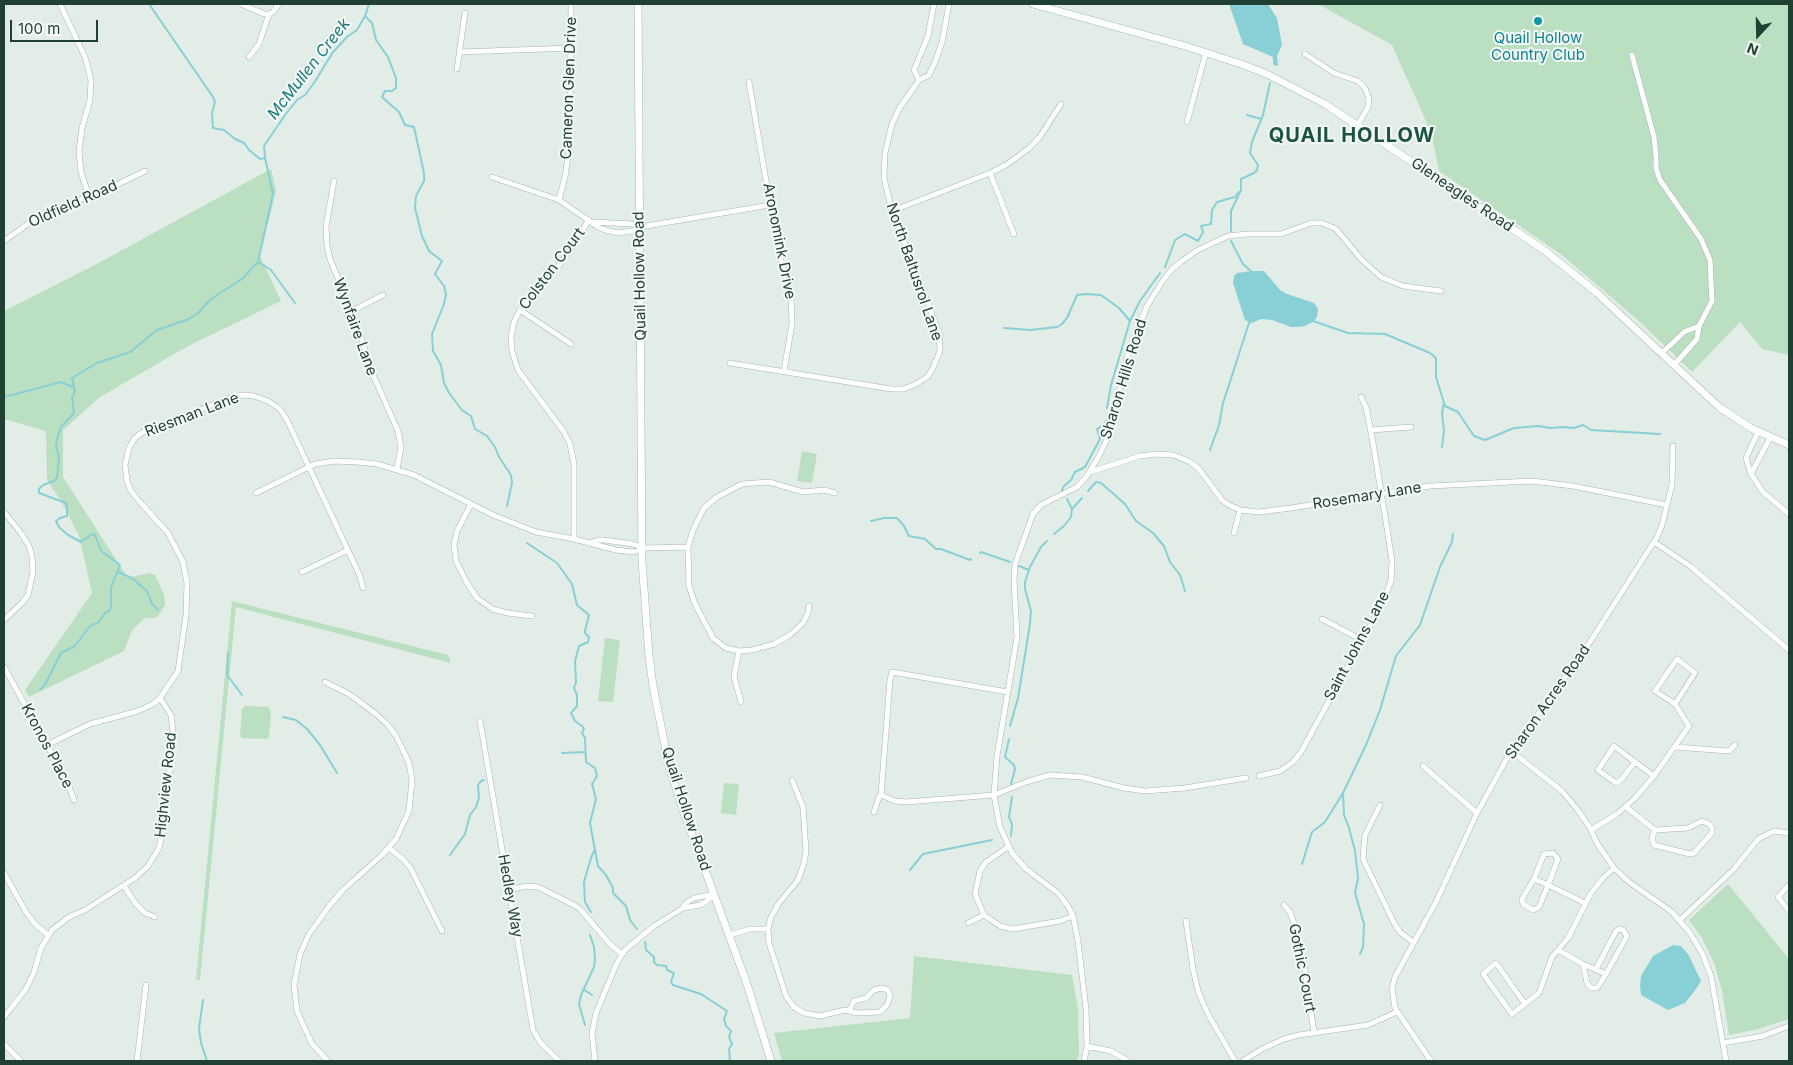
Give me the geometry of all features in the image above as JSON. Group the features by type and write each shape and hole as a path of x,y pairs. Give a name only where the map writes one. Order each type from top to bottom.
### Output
{"main road":[{"name":"Quail Hollow Road","path":"638,4 643,548 646,625 653,686 669,766 760,1021 771,1061"},
{"name":"Gleneagles Road","path":"1034,4 1206,52 1267,74 1304,92 1552,256 1597,293 1719,407 1758,432 1789,445"}],"street":[{"path":"60,4 85,57 91,80 90,100 82,128 79,151 81,172 89,197"},
{"path":"241,4 264,14 269,14"},
{"path":"249,57 259,44 269,14 279,4"},
{"name":"Cameron Glen Drive","path":"559,200 566,177 570,144 571,4"},
{"path":"919,80 914,70 928,36 934,4"},
{"name":"North Baltusrol Lane","path":"730,363 898,389 916,384 932,370 940,351 939,332 892,211 884,178 885,153 887,138 897,113 919,80 929,75 942,42 948,4"},
{"path":"457,70 465,13"},
{"path":"459,52 572,48"},
{"path":"1187,122 1206,52"},
{"path":"1305,54 1334,73 1358,81 1365,88 1369,99 1368,107 1358,126"},
{"path":"1632,55 1654,137 1656,168 1660,180 1701,239 1710,260 1712,301 1700,326 1697,339 1674,365"},
{"name":"Aronomink Drive","path":"749,82 778,250 791,295 792,311 784,371"},
{"path":"892,211 1006,165 1028,149 1045,129 1061,104"},
{"name":"Oldfield Road","path":"4,241 39,216 122,183 145,171"},
{"path":"990,173 1014,234"},
{"path":"492,177 559,200 605,230 618,233 632,231 640,227 770,205"},
{"name":"Wynfaire Lane","path":"334,181 326,226 327,246 333,268 352,311 373,376 400,440 397,469"},
{"path":"591,221 632,224 640,227"},
{"name":"Colston Court","path":"574,539 573,454 564,432 518,370 514,362 511,337 514,322 520,310 560,264 591,221"},
{"name":"Sharon Hills Road","path":"1084,1061 1087,1046 1086,1009 1073,916 1058,893 1026,869 1008,848 1000,826 994,795 997,756 1017,637 1014,572 1020,547 1035,511 1041,505 1077,487 1090,472 1100,456 1110,433 1128,357 1147,306 1164,279 1177,265 1192,254 1216,241 1237,235 1281,234 1311,223 1322,224 1336,229 1367,266 1381,277 1403,286 1441,291"},
{"path":"352,311 383,295"},
{"path":"520,310 571,344"},
{"path":"1662,353 1684,332 1700,326"},
{"name":"Riesman Lane","path":"47,745 90,724 138,711 160,698 178,671 186,615 187,583 183,562 168,533 131,491 124,465 129,448 135,438 143,432 232,397 254,396 268,401 280,410 348,550 360,576 363,588"},
{"name":"Saint Johns Lane","path":"1259,776 1280,771 1298,758 1387,593 1392,569 1371,430 1366,407 1361,397"},
{"path":"1371,430 1411,426"},
{"path":"1758,432 1746,458 1751,474 1763,492 1789,514"},
{"path":"1751,474 1770,438"},
{"name":"Sharon Acres Road","path":"1431,1061 1397,1012 1393,1002 1393,983 1413,942 1436,902 1477,813 1511,751 1582,656 1654,542 1662,526 1672,485 1673,446"},
{"name":"Rosemary Lane","path":"1090,472 1140,456 1156,454 1174,455 1199,469 1222,500 1233,507 1240,510 1264,512 1438,485 1532,481 1573,486 1667,505"},
{"path":"256,493 322,462 377,464 422,478 513,524 536,532 590,543 599,540 634,544 643,548 688,547"},
{"path":"809,606 803,623 790,635 774,644 752,650 726,648 713,638 703,621 689,586 688,547 693,530 704,508 717,497 742,484 769,482 803,492 824,490 835,493"},
{"path":"471,504 457,532 454,545 456,561 466,583 477,598 493,609 532,616"},
{"path":"1234,533 1240,510"},
{"path":"4,512 21,533 28,546 32,556 33,572 25,599 17,610 4,620"},
{"path":"1654,542 1690,566 1789,650"},
{"path":"302,572 348,550"},
{"path":"1322,619 1362,640"},
{"path":"739,650 734,676 741,702"},
{"path":"1591,830 1626,807 1654,776 1690,726 1675,704 1655,691 1677,659 1695,673 1675,704"},
{"name":"Kronos Place","path":"4,667 67,781 74,800"},
{"path":"874,812 881,795 892,672 1008,692"},
{"path":"324,682 349,694 376,714 396,736 408,763 412,780 409,811 400,832 389,848 344,889 330,905 309,934 300,954 294,985 296,1009 312,1044 328,1061"},
{"name":"Highview Road","path":"4,1017 29,984 40,948 48,935 70,916 85,910 124,886 148,866 159,848 164,830 173,731 171,715 160,698"},
{"name":"Hedley Way","path":"480,721 533,1030 540,1042 559,1061"},
{"path":"1674,747 1730,751 1735,744"},
{"path":"1635,762 1621,780 1616,783 1598,770 1614,746 1654,776"},
{"path":"1511,751 1562,791 1577,809 1614,868 1680,920 1696,942 1709,969 1715,993 1726,1061"},
{"path":"1423,766 1477,813"},
{"path":"881,795 895,801 906,802 994,795 1050,774 1082,777 1145,792 1246,778"},
{"path":"792,780 800,796 805,818 804,863 796,884 774,911 768,929 769,943 786,996 794,1007 804,1013 820,1016 844,1010 857,1014 880,1012 888,1006 890,996 888,990 880,988 874,990 866,998 854,1001 849,1011"},
{"path":"1380,805 1365,835 1363,859 1394,923 1400,932 1413,942"},
{"path":"1626,807 1654,830 1688,828 1702,821 1709,824 1712,828 1712,833 1694,853 1690,854 1654,845 1652,838 1654,830"},
{"path":"1680,920 1734,869 1758,839 1774,831 1789,833"},
{"path":"389,848 404,860 411,869 442,931"},
{"path":"1008,848 986,862 980,871 975,894 984,914 1000,926 1013,929 1060,921 1073,916"},
{"path":"1553,853 1558,859 1548,886 1539,907 1533,910 1523,904 1522,899 1534,879 1544,854 1553,853"},
{"path":"1525,1004 1496,964 1483,974 1512,1014 1525,1004 1539,993 1552,957 1568,938 1585,903 1597,885 1614,868"},
{"path":"4,873 26,912 35,924 48,935"},
{"path":"1534,879 1585,903"},
{"path":"124,886 136,904 144,912 154,917"},
{"path":"509,890 526,886 538,887 574,904 610,944 622,954"},
{"path":"1789,887 1778,897 1789,912"},
{"path":"595,1061 592,1033 596,1013 622,954 641,936 683,908 686,903 694,898 714,894"},
{"name":"Gothic Court","path":"1284,905 1290,912 1296,929 1305,970 1314,1033"},
{"path":"968,923 984,914"},
{"path":"1186,921 1198,991 1208,1014 1235,1061"},
{"path":"1583,964 1587,984 1591,988 1597,988 1627,936 1623,930 1619,928 1616,931 1596,970"},
{"path":"730,935 750,929 768,929"},
{"path":"1558,950 1606,974"},
{"path":"137,1061 146,985"},
{"path":"1243,1061 1278,1041 1299,1035 1368,1025 1397,1012"},
{"path":"1723,1043 1762,1036 1789,1026"},
{"path":"4,1044 21,1061"},
{"path":"1087,1046 1111,1051 1128,1061"}],"green space":[{"path":"1318,4 1789,4 1789,355 1762,349 1740,322 1692,372 1639,321 1562,255 1439,171 1431,132 1392,45"},
{"path":"271,169 276,191 260,256 281,301 188,346 100,397 63,430 63,477 128,578 149,573 155,575 164,594 165,605 159,615 154,618 145,618 132,630 124,651 29,697 25,690 92,593 79,536 61,501 47,480 46,431 4,419 4,311 93,266"},
{"path":"802,451 817,454 812,483 797,481"},
{"path":"232,601 448,655 451,663 236,607 200,980 196,979"},
{"path":"605,638 620,640 613,702 598,701"},
{"path":"245,706 268,707 271,711 269,737 267,739 242,738 240,735 242,709"},
{"path":"724,783 739,784 736,815 721,813"},
{"path":"1728,884 1789,959 1789,1019 1758,1029 1729,1035 1722,991 1715,965 1702,938 1689,920"},
{"path":"914,956 1072,975 1078,1009 1079,1054 1077,1061 782,1061 774,1033 910,1018"}],"water":[{"path":"1229,4 1268,4 1277,18 1282,45 1277,56 1278,65 1273,64 1273,57 1243,44"},
{"path":"1264,271 1280,290 1314,303 1318,309 1317,317 1313,322 1298,327 1291,327 1272,320 1261,319 1252,323 1245,320 1233,283 1234,276 1237,273"},
{"path":"1673,945 1681,946 1688,954 1701,981 1685,1003 1668,1010 1641,995 1640,986 1641,976 1653,956"}],"waterway":[{"path":"149,4 213,97 215,102 212,113 213,128 224,130 235,139 244,143 260,159 265,158"},
{"name":"McMullen Creek","path":"40,690 46,683 61,653 75,646 90,626 99,622 105,613 109,611 111,607 111,588 120,565 101,551 95,535 92,534 81,542 68,535 59,527 56,521 67,516 66,503 39,493 39,489 43,485 57,478 59,457 56,447 57,439 61,427 74,413 72,397 75,391 72,378 97,363 130,352 157,330 189,319 198,313 209,301 242,279 258,262 273,194 264,146 285,115 314,83 333,52 347,37 357,30 369,4"},
{"path":"365,16 372,23 376,40 388,57 396,78 396,88 392,91 385,91 382,97 399,112 405,125 414,127 424,173 424,181 416,196 415,208 422,236 429,251 442,261 435,274 444,286 446,294 432,334 433,351 441,365 444,383 449,393 462,410 471,416 475,429 487,436 511,475 512,483 507,506"},
{"path":"1231,231 1231,211 1241,190 1241,179 1257,170 1258,165 1250,153 1252,142 1263,115 1270,83"},
{"path":"1247,115 1261,119"},
{"path":"1165,267 1175,240 1185,234 1198,241 1203,232 1201,226 1211,224 1212,210 1217,202 1235,197 1239,192"},
{"path":"1231,241 1243,264 1253,273"},
{"path":"258,262 271,270 295,303"},
{"path":"1107,408 1111,385 1130,321 1140,301 1160,273"},
{"path":"1004,328 1030,330 1057,327 1067,318 1077,295 1085,294 1101,295 1119,308 1130,321"},
{"path":"1210,450 1250,320"},
{"path":"1313,321 1348,333 1385,334 1430,353 1436,358 1436,377 1445,406 1458,412 1474,436 1485,440 1514,428 1539,426 1574,428 1583,425 1591,430 1660,434"},
{"name":"McMullen Creek","path":"4,397 61,382 73,387"},
{"path":"1442,447 1444,431 1442,413 1444,403"},
{"path":"1062,491 1075,472 1085,467 1100,439 1097,429 1107,420"},
{"path":"1088,491 1096,482 1101,483 1125,504 1136,521 1153,533 1164,546 1170,562 1180,575 1185,591"},
{"path":"1054,534 1064,526 1071,517 1072,509 1082,498"},
{"path":"1067,499 1072,509"},
{"path":"871,521 897,518 909,536 925,539 936,549 971,559"},
{"path":"1302,864 1312,832 1325,822 1343,793 1366,745 1380,710 1396,656 1420,625 1440,567 1452,542 1453,534"},
{"path":"1010,726 1018,698 1030,624 1031,611 1025,582 1030,567 1041,547 1047,541"},
{"path":"527,543 557,563 572,584 577,605 589,615 585,631 589,637 588,642 579,646 575,661 576,682 574,688 577,695 577,706 571,713 575,721 584,729 582,733 585,738 586,762 595,768 597,776 592,784 596,799 590,823 598,866 606,875 613,888 613,893 626,906 630,920 637,929"},
{"path":"980,553 1010,562"},
{"path":"1019,566 1029,570"},
{"path":"118,572 132,578 147,591 152,604 158,610"},
{"path":"228,653 227,675 242,695"},
{"path":"283,717 296,720 307,729 320,745 337,773"},
{"path":"1009,739 1005,757 1014,765 1015,769 1011,784"},
{"path":"562,753 585,752"},
{"path":"450,855 465,834 470,815 476,807 479,798 478,785 484,780"},
{"path":"1343,793 1344,815 1355,851 1358,878 1355,893 1364,924 1363,947 1360,954"},
{"path":"1011,836 1012,824 1009,817 1012,797"},
{"path":"910,870 923,854 992,840"},
{"path":"591,912 585,902 584,882 594,851"},
{"path":"585,1025 579,1004 581,995 594,967 594,947 590,935"},
{"path":"645,942 646,950 654,957 654,962 657,965 666,966 667,970 674,973 671,982 673,985 701,994 727,1011 724,1019 726,1026 731,1031 729,1037 732,1044 729,1049 730,1061"},
{"path":"583,989 592,995"},
{"path":"203,1000 199,1029 207,1061"}],"place":[{"name":"Quail Hollow Country Club","path":"1538,21"}],"district":[{"name":"QUAIL HOLLOW","path":"1352,136"}]}
